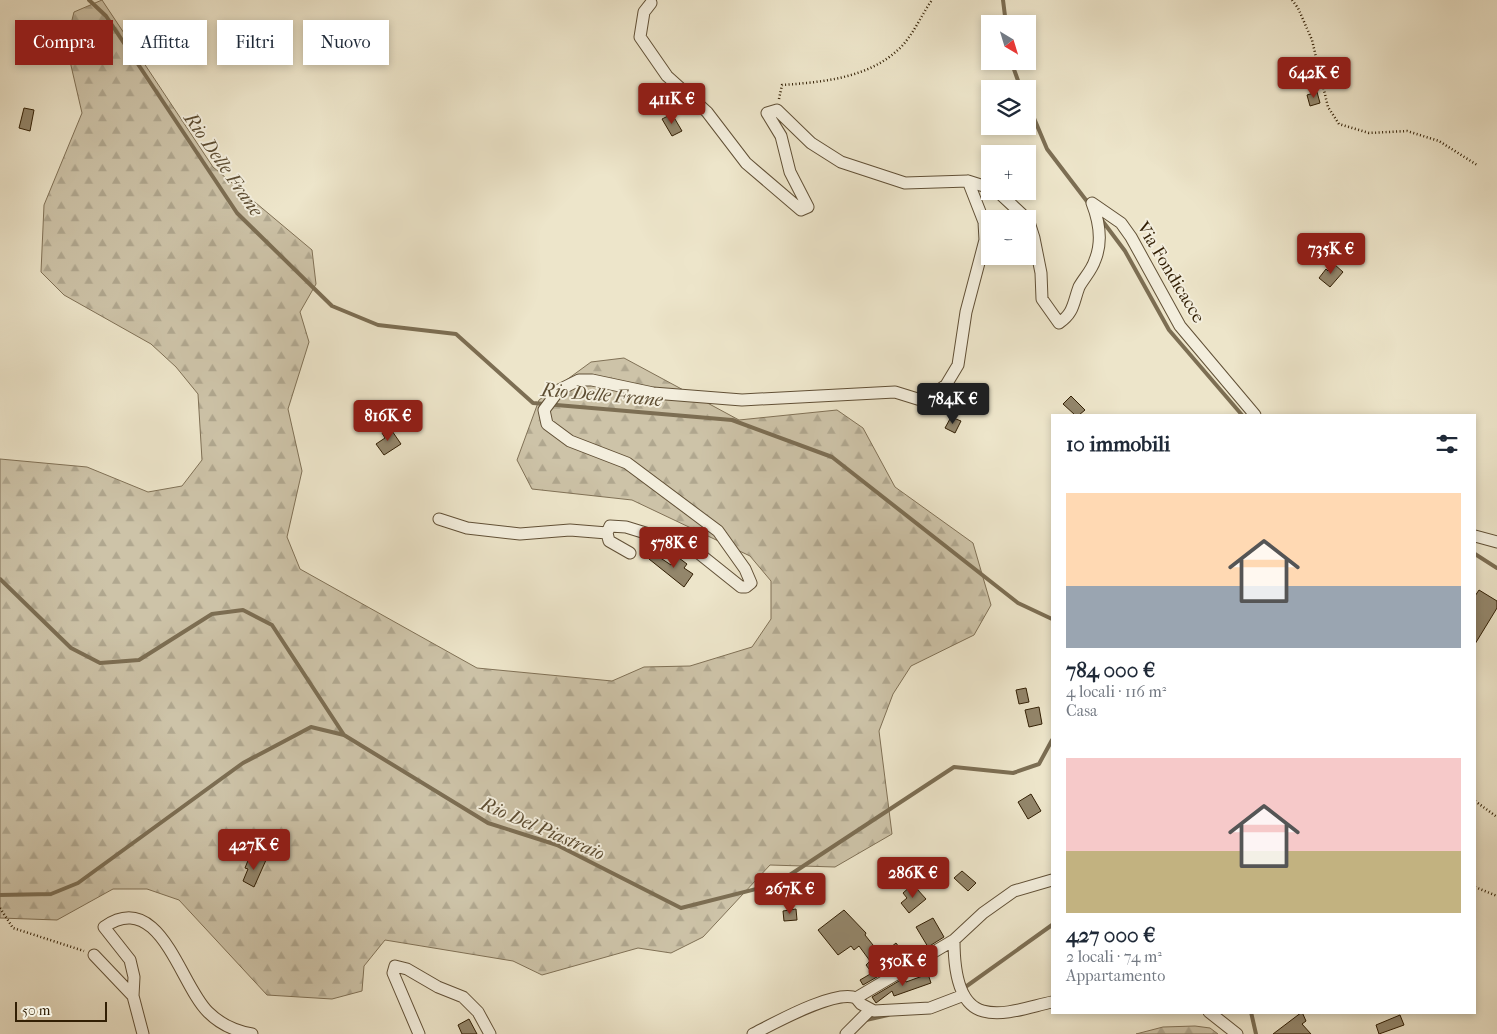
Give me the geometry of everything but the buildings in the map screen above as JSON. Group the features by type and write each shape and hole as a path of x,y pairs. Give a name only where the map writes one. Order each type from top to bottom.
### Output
{"street":[{"path":"651,3 644,12 640,37 667,76 707,112 746,162 801,210 808,207 790,172 780,136 767,113 776,110 811,143 841,162 905,183 968,181 981,185"},
{"path":"630,553 609,541 607,533 610,526 626,527 691,547 740,587 746,587 750,582 745,569 718,531 627,463 570,441 547,424 544,410 559,390 579,380 585,380 653,393 742,400 895,392 924,400 946,386 958,365 966,312 985,240 984,222 968,181"},
{"name":"Via Fondicacce","path":"1006,200 1018,210"},
{"name":"Via Fondicacce","path":"1036,248 1041,273 1042,299 1059,323 1069,316 1080,286 1095,261 1100,243 1099,220 1092,203 1121,223 1131,237 1180,326 1254,414"},
{"path":"439,519 468,528 520,534 570,530 607,533"},
{"path":"1476,536 1497,542"},
{"path":"856,998 954,940 983,913 1014,891 1051,880"},
{"path":"143,1034 133,996 134,977 130,960 104,927 115,919 133,917 148,925 164,940 206,1011 222,1024 252,1034"},
{"path":"954,940 954,970 964,995 982,1011 998,1012 1051,1002"},
{"path":"94,955 133,996"},
{"path":"419,1034 393,972 395,966 406,968 438,987 463,997 478,1012 490,1034"},
{"path":"753,1034 814,1004 843,996 856,998 870,1010 930,1008 964,995"},
{"path":"846,1034 870,1010"},
{"path":"1212,1014 1237,1034"}],"path":[{"path":"776,110 782,85 823,82 869,70 902,46 932,0"},
{"path":"1292,0 1298,8 1312,40 1328,106 1339,124 1369,133 1407,131 1440,141 1477,165"},
{"path":"1476,802 1497,817"},
{"path":"1476,887 1497,896"},
{"path":"0,908 13,928 94,955"}],"green space":[{"path":"102,0 123,32 123,65 145,65 213,167 312,250 316,284 300,312 309,342 288,409 302,471 287,537 300,569 477,668 612,681 644,667 690,666 752,647 771,619 771,581 750,556 632,500 532,489 517,460 539,400 591,362 624,358 739,420 837,410 863,428 895,487 973,543 991,605 974,635 911,666 893,694 879,731 892,834 835,867 770,865 703,937 671,953 638,948 542,975 513,961 385,940 364,966 362,991 332,999 267,995 179,900 147,889 113,889 57,920 0,918 0,459 87,467 148,492 182,486 202,460 198,394 176,367 151,344 64,295 41,272 44,205 82,113 71,65 113,65 113,20 72,20 74,12"},
{"path":"1195,1026 1210,1028 1218,1034 1136,1034 1163,1027"}],"waterway":[{"name":"Rio Delle Frane","path":"89,0 106,16 237,213 332,306 378,325 456,334 533,403 732,420 832,457 1018,603 1051,619"},
{"path":"1003,0 1005,15"},
{"path":"1014,70 1018,80"},
{"path":"1036,123 1047,149 1089,204"},
{"path":"1101,219 1125,251 1169,330 1241,414"},
{"path":"1476,555 1497,568"},
{"name":"Rio Del Piastraio","path":"0,579 71,648 100,663 139,660 212,614 243,610 272,625 344,735 488,823 557,845 681,908 776,884 954,767 1013,773 1039,764 1051,742"},
{"path":"0,895 51,894 78,883 243,763 311,727 344,735"},
{"path":"964,988 1051,926"},
{"path":"1251,1014 1256,1034"},
{"path":"866,1020 888,1015"}]}
